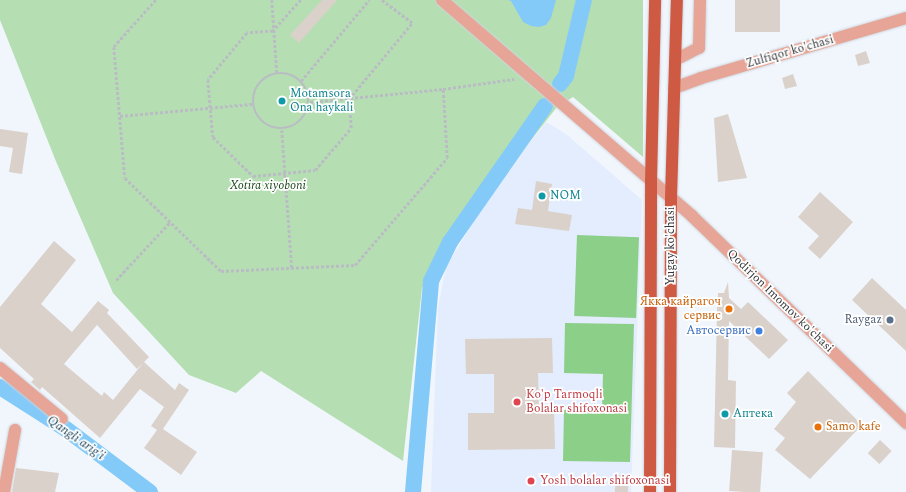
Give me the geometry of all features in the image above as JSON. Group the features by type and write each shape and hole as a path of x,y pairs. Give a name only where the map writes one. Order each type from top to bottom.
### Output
{"main road":[{"name":"Yugay ko'chasi","path":"650,492 651,182 655,0"},
{"name":"Yugay ko'chasi","path":"670,492 671,198 677,0"}],"street":[{"name":"Qodirjon Imomov ko'chasi","path":"442,0 671,198 905,421"},
{"path":"675,60 699,48 700,0"},
{"name":"Zulfiqor ko'chasi","path":"674,88 701,78 906,18"},
{"path":"0,368 62,418"},
{"path":"4,492 15,430"}],"path":[{"path":"156,0 114,47 125,178 221,271 356,265 447,158 443,89"},
{"path":"272,0 277,73"},
{"path":"300,0 273,31 247,33 208,80 213,137 253,176 315,170 351,128 349,99 412,23 382,0"},
{"path":"301,81 369,0"},
{"path":"277,73 290,74 301,81 308,90 310,102 306,115 297,126 282,130 269,128 258,118 253,104 255,90 264,79 277,73"},
{"path":"310,102 443,89 530,76"},
{"path":"120,116 253,104"},
{"path":"282,130 292,269"},
{"path":"116,280 170,222"}],"shaded area":[{"path":"546,122 566,134 642,200 631,492 431,492 438,307 446,267 497,183"}],"green space":[{"name":"Xotira xiyoboni","path":"0,0 643,0 643,157 573,97 557,107 497,183 422,288 403,461 261,371 236,393 189,375 113,293 55,159 0,20"},
{"path":"577,235 639,237 636,318 574,316"},
{"path":"565,323 634,324 630,462 563,461 564,410 602,411 603,374 564,373"}],"water":[{"path":"508,0 556,0 551,18 546,25 539,27 531,26 523,22 511,1"}],"building":[{"path":"322,0 337,0 299,43 290,35"},
{"path":"735,0 780,0 780,32 735,32"},
{"path":"866,51 870,63 858,66 855,55"},
{"path":"793,74 797,86 785,89 782,78"},
{"path":"728,114 747,178 718,182 714,118"},
{"path":"0,129 28,133 22,174 9,172 13,148 0,146"},
{"name":"NOM","path":"536,181 552,184 548,211 572,215 569,231 515,224 518,208 532,210"},
{"path":"820,192 853,222 820,259 808,248 819,236 798,217"},
{"path":"54,241 76,260 41,304 72,332 98,301 109,310 107,313 149,357 144,362 175,390 179,383 189,390 163,429 197,452 181,475 144,448 157,430 151,426 164,407 140,389 100,438 42,387 40,390 31,382 34,379 0,348 0,307","holes":["97,325 137,369 143,363 113,400 104,392 102,396 64,364"]},
{"name":"Raygaz","path":"872,278 906,310 906,351 852,300"},
{"path":"728,282 729,298 741,309 748,302 788,340 769,359 729,321 728,380 736,381 735,448 714,447 718,293 724,293"},
{"name":"Ko'p Tarmoqli Bolalar shifoxonasi","path":"552,338 553,373 538,373 539,412 554,412 555,449 468,450 468,413 494,413 494,374 466,374 465,339"},
{"name":"Samo kafe","path":"808,371 862,425 810,479 775,450 785,438 774,429 796,402 787,393"},
{"path":"880,440 892,451 879,464 868,453"},
{"path":"732,450 763,452 760,492 729,491"},
{"path":"16,468 59,473 55,492 12,492"},
{"path":"616,475 629,476 628,492 615,492"}],"waterway":[{"path":"560,84 566,76 584,0"},
{"path":"413,492 431,281 450,242 545,106"},
{"name":"Qangli arig'i","path":"0,387 66,429 150,492"}],"place":[{"name":"Motamsora Ona haykali","path":"282,101"},
{"name":"NOM","path":"542,196"},
{"name":"Якка кайрагоч сервис","path":"729,309"},
{"name":"Raygaz","path":"890,320"},
{"name":"Автосервис","path":"759,331"},
{"name":"Ko'p Tarmoqli Bolalar shifoxonasi","path":"517,402"},
{"name":"Аптека","path":"725,414"},
{"name":"Samo kafe","path":"818,427"},
{"name":"Yosh bolalar shifoxonasi","path":"531,481"}]}
